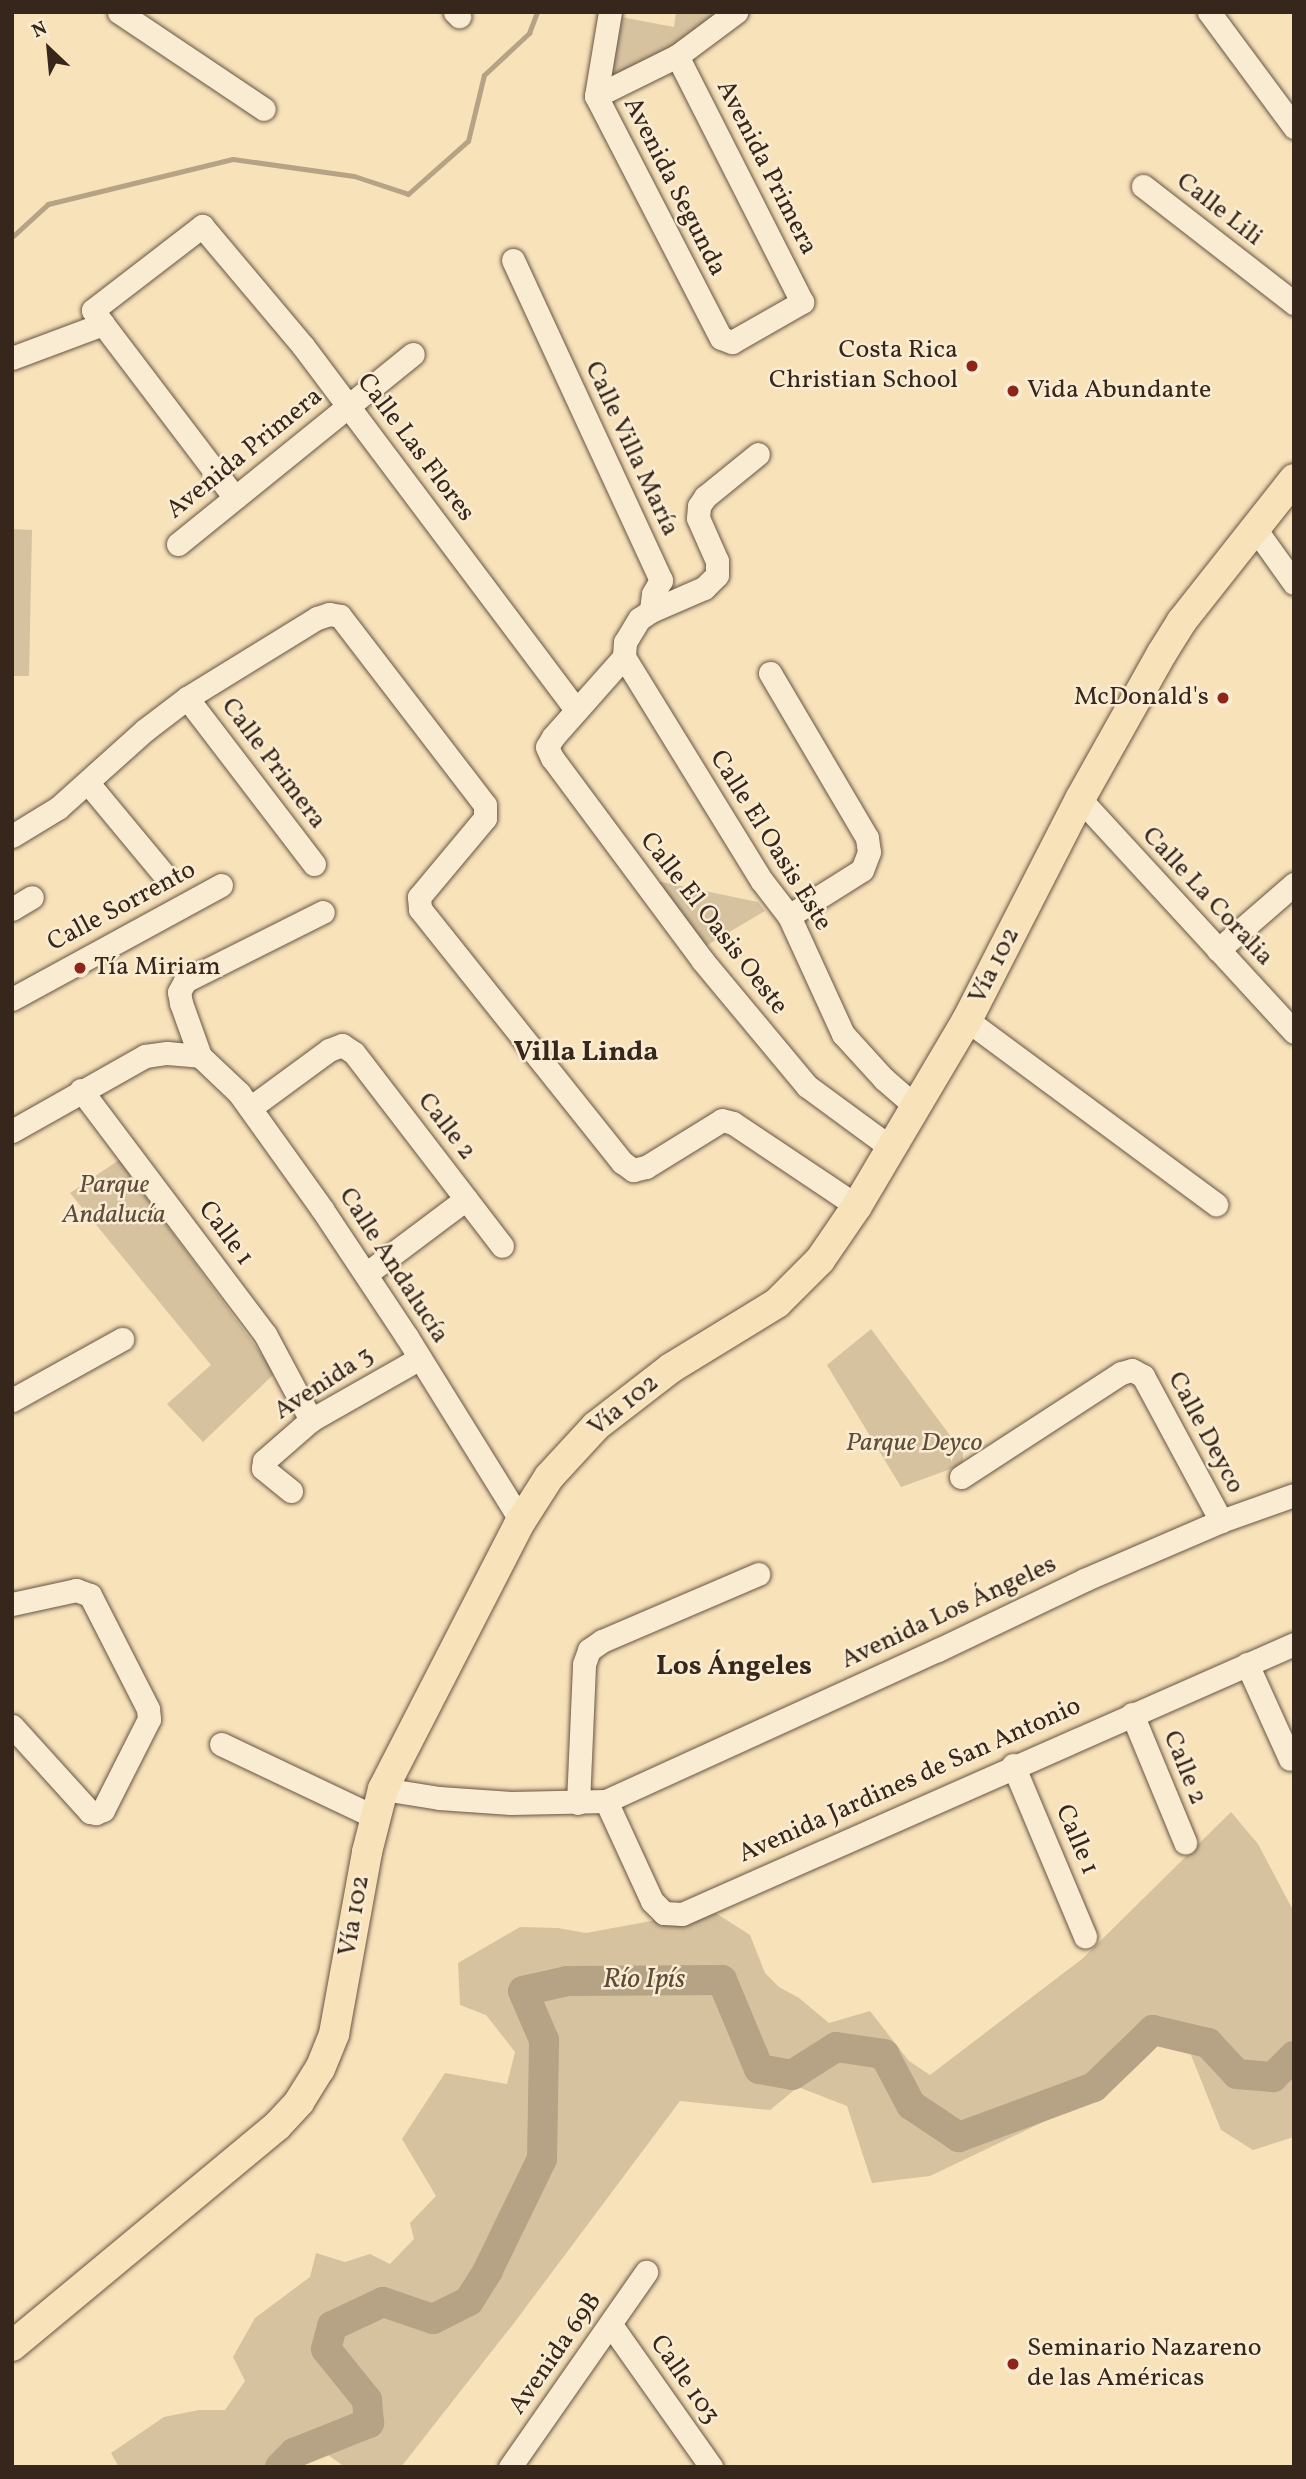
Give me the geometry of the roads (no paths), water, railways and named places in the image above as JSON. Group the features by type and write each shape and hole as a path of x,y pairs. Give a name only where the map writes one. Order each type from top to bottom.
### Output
{"main road":[{"name":"Vía 102","path":"12,2346 277,2126 299,2102 320,2069 334,2034 379,1803 521,1521 549,1477 596,1426 671,1368 777,1303 820,1260 857,1206 967,1020 1080,799 1182,621 1294,479"}],"street":[{"path":"119,12 264,109"},
{"name":"Avenida Segunda","path":"610,12 596,96 724,342"},
{"path":"596,96 677,56 736,12"},
{"path":"1209,12 1294,127"},
{"name":"Avenida Primera","path":"677,56 801,297 800,306 732,342 724,342"},
{"name":"Calle Lili","path":"1143,186 1294,303"},
{"name":"Calle Las Flores","path":"103,324 93,310 202,226 349,406 576,710"},
{"name":"Calle Villa María","path":"513,260 662,580 653,594 651,611 639,619 625,642 624,657"},
{"path":"12,358 103,324 235,498"},
{"name":"Avenida Primera","path":"178,544 413,355"},
{"path":"651,611 704,589 717,575 717,561 698,518 699,506 705,497 758,454"},
{"path":"1256,530 1294,583"},
{"path":"12,836 58,808 145,730 187,698 317,618 329,614 340,616 485,804 485,818 419,897 420,909 622,1162 633,1170 646,1167 722,1120 733,1123 857,1206"},
{"path":"576,710 624,657"},
{"name":"Calle El Oasis Este","path":"624,657 762,881 789,916 843,1034 884,1079 915,1106"},
{"path":"770,673 867,838 869,852 862,870 789,916"},
{"name":"Calle Primera","path":"187,698 314,864"},
{"name":"Calle El Oasis Oeste","path":"576,710 552,737 547,747 552,758 703,961 807,1086 890,1147"},
{"path":"88,783 162,872"},
{"name":"Calle La Coralia","path":"1080,799 1294,1032"},
{"path":"1218,950 1294,884"},
{"name":"Calle Sorrento","path":"12,999 221,885"},
{"path":"12,909 32,897"},
{"path":"12,1131 145,1056 167,1053 200,1056 181,1003 179,992 185,981 323,912"},
{"path":"967,1020 1216,1204"},
{"name":"Calle 2","path":"250,1108 329,1049 342,1045 354,1053 502,1246"},
{"name":"Calle Andalucía","path":"200,1056 250,1108 366,1274 521,1521"},
{"name":"Calle 1","path":"81,1090 265,1334 310,1420"},
{"path":"366,1274 466,1199"},
{"path":"12,1400 122,1339"},
{"name":"Avenida 3","path":"291,1491 262,1464 310,1420 420,1358"},
{"name":"Calle Deyco","path":"961,1477 1121,1373 1132,1370 1143,1376 1220,1521"},
{"name":"Avenida Los Ángeles","path":"221,1744 379,1803 439,1798 578,1803 606,1801 938,1650 1084,1580 1220,1521 1294,1495"},
{"path":"578,1803 584,1664 589,1650 602,1641 758,1574"},
{"path":"12,1604 76,1590 90,1595 148,1709 149,1719 103,1810 96,1813 90,1812 12,1726"},
{"name":"Avenida Jardines de San Antonio","path":"606,1801 652,1901 664,1913 682,1914 1013,1765 1294,1644"},
{"path":"1247,1664 1290,1759"},
{"name":"Calle 2","path":"1132,1714 1185,1842"},
{"name":"Calle 1","path":"1013,1765 1085,1936"},
{"name":"Avenida 69B","path":"510,2467 646,2272"},
{"name":"Calle 103","path":"611,2325 710,2467"}],"waterway":[{"path":"12,237 48,204 233,159 354,176 408,194 468,141 484,75 529,33 537,12"},
{"name":"Río Ipís","path":"280,2467 294,2453 369,2423 367,2400 326,2349 332,2326 383,2302 433,2319 469,2301 488,2270 542,2159 544,2040 523,1991 567,1981 722,1980 759,2069 792,2075 836,2047 884,2054 911,2105 959,2137 1094,2087 1153,2030 1208,2043 1237,2074 1273,2077 1294,2056"}],"place":[{"name":"Costa Rica Christian School","path":"972,366"},
{"name":"Vida Abundante","path":"1013,391"},
{"name":"McDonald's","path":"1223,698"},
{"name":"Tía Miriam","path":"80,968"},
{"name":"Seminario Nazareno de las Américas","path":"1013,2364"}],"district":[{"name":"Villa Linda","path":"586,1053"},
{"name":"Los Ángeles","path":"734,1667"}],"park label":[{"name":"Parque Andalucía","path":"114,1201"},
{"name":"Parque Deyco","path":"914,1444"}]}
